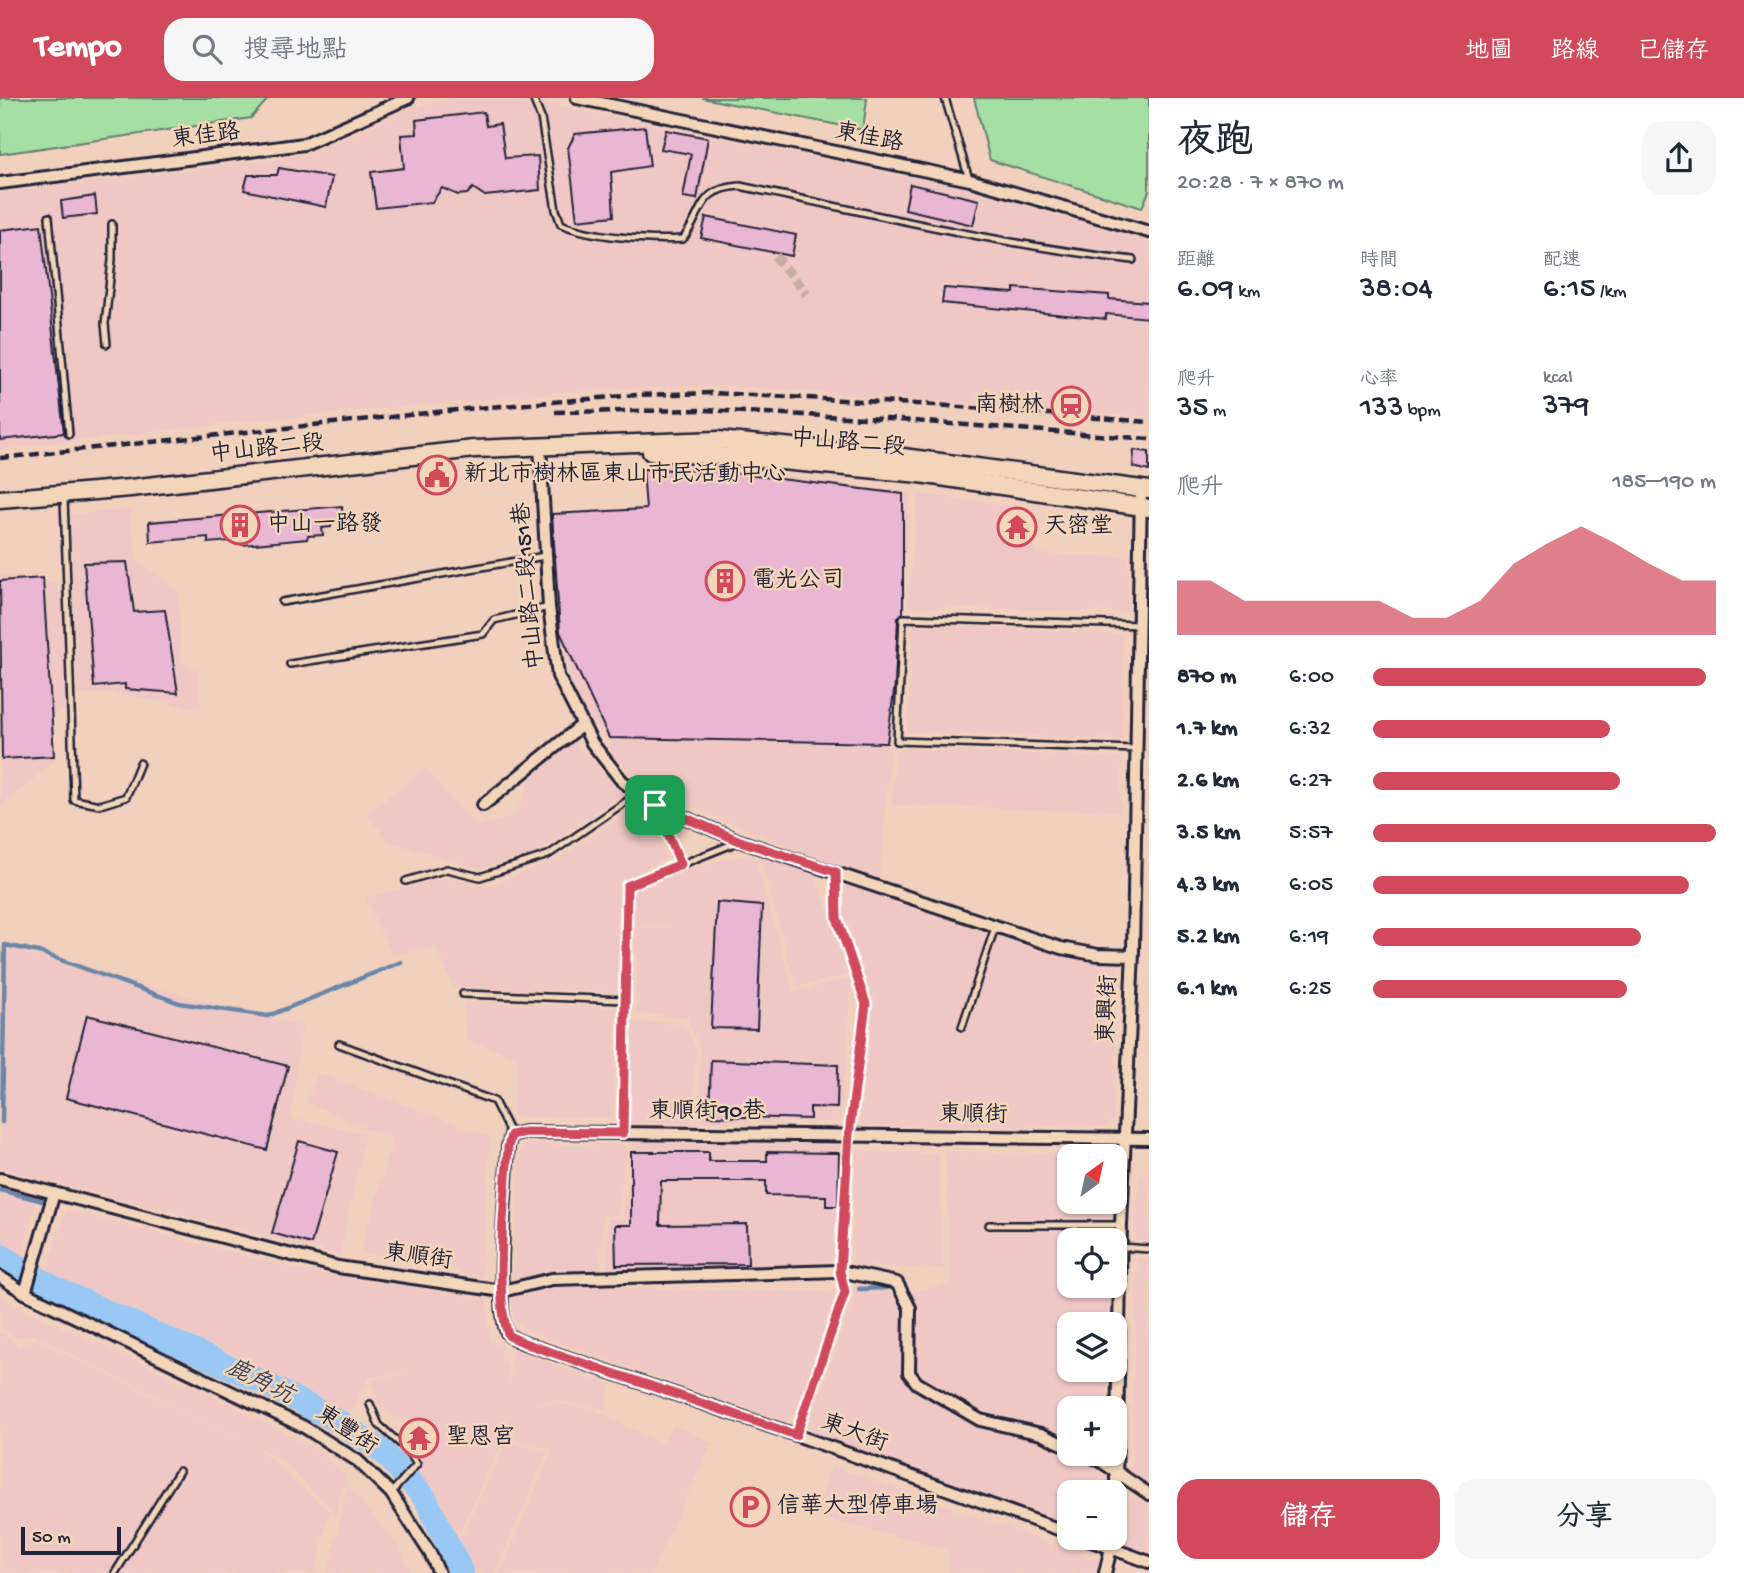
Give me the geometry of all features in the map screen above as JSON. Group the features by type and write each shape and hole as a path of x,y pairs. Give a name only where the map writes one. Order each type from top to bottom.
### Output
{"main road":[{"name":"中山路二段","path":"0,499 474,449 718,440 903,457 1145,489"},
{"name":"中山路二段","path":"540,446 737,457 920,474 1144,507"}],"street":[{"name":"東佳路","path":"0,183 304,144 408,98"},
{"name":"東佳路","path":"577,98 970,180 1149,232"},
{"name":"中山路二段151巷","path":"540,446 545,556 558,676 592,743 622,781 655,805 740,841 1061,948 1098,955 1132,956"},
{"name":"東興街","path":"1121,1225 1132,956 1136,749 1144,641 1139,625 1145,489"},
{"path":"483,805 583,725"},
{"name":"東順街90巷","path":"511,1135 525,1132 849,1134"},
{"name":"東順街","path":"849,1134 1149,1139"},
{"path":"502,1291 508,1147 511,1135"},
{"name":"東順街","path":"0,1179 338,1267 502,1291 552,1279 840,1271 897,1283 910,1308 909,1373 917,1383 980,1420 1041,1434 1057,1441"},
{"path":"27,1289 54,1193"},
{"name":"東豐街","path":"0,1277 304,1427 358,1461 391,1493 430,1553 439,1573"},
{"name":"東大街","path":"502,1291 504,1324 509,1336 1057,1529"},
{"name":"東興街","path":"1117,1480 1120,1298"},
{"path":"1105,1466 1149,1494"},
{"path":"1105,1573 1111,1550"},
{"path":"1126,1550 1149,1562"}],"lane":[{"path":"533,98 541,118 556,210 561,224 575,230 663,240 683,239 692,228 705,197 721,187 740,186 966,233 1133,260"},
{"path":"945,98 970,180"},
{"path":"49,218 69,434"},
{"path":"107,344 105,324 112,260 112,224"},
{"path":"64,494 74,800 100,805 126,797 140,763"},
{"path":"282,602 545,556"},
{"path":"290,664 483,634 494,620 549,607"},
{"path":"1136,749 897,741 903,618 1139,625"},
{"path":"406,881 447,869 480,877 548,855 638,793"},
{"path":"655,805 681,864"},
{"path":"623,1133 627,886 740,841"},
{"path":"796,1435 845,1292 840,1271 849,1134 866,1004 837,918 836,872"},
{"path":"962,1027 995,925"},
{"path":"463,994 625,1000"},
{"path":"339,1044 494,1101 511,1135"},
{"path":"989,1225 1121,1225"},
{"path":"1127,1248 1149,1250"},
{"path":"370,1404 379,1425 406,1449 417,1464 391,1493"},
{"path":"115,1573 179,1471"}],"shaded area":[{"path":"456,98 523,98 959,187 1149,241 1149,417 732,386 603,389 227,423 0,450 0,193 306,155 413,107"},
{"name":"電光公司","path":"651,462 728,468 911,494 887,742 891,749 879,878 822,860 656,793 612,757 609,738 598,730 572,686 559,619 551,514 646,509"},
{"path":"918,494 1036,509 1034,554 1129,557 1127,612 907,607"},
{"path":"129,510 137,560 179,592 181,661 198,671 201,710 112,692 77,695 71,514"},
{"path":"1146,531 1149,532 1149,785"},
{"path":"0,575 63,585 71,709 52,716 54,761 0,807"},
{"path":"913,624 1123,634 1122,739 907,732"},
{"path":"573,741 623,793 537,853 480,869 388,841 367,814 425,768 476,827 516,815 534,770"},
{"path":"895,749 1122,757 1120,812 892,805"},
{"path":"642,809 666,859 618,884 617,992 453,987 436,947 392,955 365,898 444,877 486,887 561,857 629,811"},
{"path":"741,855 754,855 794,992 851,978 847,1063 839,1122 698,1122 700,1051 687,1017 637,1014 636,928 678,927 632,925 635,890 696,867"},
{"path":"759,856 815,874 850,975 796,987"},
{"path":"844,885 1033,949 1117,966 1114,1118 1104,1127 860,1126 874,1000 844,918"},
{"path":"8,949 302,1027 291,1118 365,1134 340,1255 0,1169 0,1055"},
{"path":"463,1002 615,1008 614,1118 512,1117 518,1057 466,1040"},
{"path":"633,1022 685,1024 697,1050 691,1123 631,1123"},
{"path":"318,1073 490,1137 483,1277 360,1253 392,1140 306,1102"},
{"path":"633,1142 842,1145 834,1253 829,1264 607,1272 608,1219 622,1219"},
{"path":"626,1144 619,1215 603,1216 600,1270 513,1278 518,1154 526,1145"},
{"path":"856,1152 938,1153 944,1268 851,1266"},
{"path":"945,1152 1057,1153 1057,1214 1111,1214 1111,1228 1057,1228 1057,1298 1109,1298 1108,1312 1057,1312 1057,1382 1106,1382 1106,1396 1057,1396 1057,1432 988,1414 916,1373 919,1315 908,1292 951,1284"},
{"path":"1149,1173 1149,1243 1135,1242 1139,1174"},
{"path":"0,1189 36,1199 22,1260 0,1245"},
{"path":"67,1210 310,1272 487,1299 489,1341 501,1345 501,1361 508,1361 508,1389 513,1349 610,1385 606,1409 555,1401 532,1406 556,1403 594,1409 661,1444 674,1426 712,1442 651,1573 500,1573 552,1449 504,1438 459,1534 415,1477 413,1452 436,1448 426,1422 394,1417 378,1403 372,1380 415,1372 369,1377 349,1417 259,1366 46,1272"},
{"path":"1137,1258 1149,1258 1149,1488 1131,1477"},
{"path":"858,1283 888,1292 899,1299 905,1317 902,1377 931,1401 1011,1435 1057,1449 1057,1466 1090,1466 1108,1477 1108,1480 1057,1480 1057,1519 814,1434 809,1426"},
{"path":"553,1286 836,1292 795,1414 785,1423 533,1333 515,1322 510,1299"},
{"path":"0,1295 12,1304 199,1389 314,1447 345,1476 336,1515 282,1460 258,1448 329,1511 316,1573 0,1573 0,1331 19,1346 36,1339 251,1444 30,1334 16,1338 0,1326"},
{"path":"507,1441 548,1452 495,1573 466,1573 456,1546"},
{"path":"832,1466 1057,1545 1057,1550 1071,1550 1108,1563 1104,1573 950,1573 948,1549 814,1516"},
{"path":"347,1485 398,1546 412,1573 328,1573"},
{"path":"1130,1495 1149,1506 1149,1553 1131,1546"}],"green space":[{"path":"0,98 269,98 251,118 0,154"},
{"path":"702,98 867,98 863,130"},
{"path":"974,98 1149,98 1149,191 1142,208 990,160"}],"building":[{"path":"484,112 486,126 500,124 505,158 538,156 540,190 485,196 473,188 467,194 458,195 442,188 432,202 376,208 371,172 404,168 401,135 417,134 416,120"},
{"path":"645,127 650,166 611,172 614,216 577,220 568,148 575,134"},
{"path":"666,130 708,138 697,199 683,197 691,154 661,149"},
{"path":"279,168 332,177 326,207 244,190 248,175 277,175"},
{"path":"910,184 979,200 973,225 905,209"},
{"path":"95,196 97,214 63,218 61,201"},
{"path":"706,217 796,235 792,256 701,238"},
{"path":"41,225 64,433 0,440 0,230"},
{"path":"944,288 1014,293 1014,288 1109,295 1109,299 1149,302 1149,318 1106,314 1106,319 942,303"},
{"path":"1134,450 1149,452 1149,471 1133,467"},
{"name":"電光公司","path":"643,469 715,471 903,494 903,613 898,618 895,684 887,743 609,738 560,632 552,514 646,509"},
{"name":"中山一路發","path":"342,506 343,521 331,522 331,527 322,528 323,535 308,536 307,539 242,545 242,540 208,543 208,537 150,542 149,522"},
{"path":"127,562 134,612 165,610 178,693 125,689 125,684 94,687 84,563"},
{"path":"43,578 54,756 2,759 0,581"},
{"path":"717,902 762,906 757,1029 711,1028"},
{"path":"87,1015 288,1066 267,1150 66,1098"},
{"path":"711,1060 838,1065 837,1108 810,1107 810,1119 709,1116"},
{"path":"299,1141 338,1152 311,1244 272,1233"},
{"path":"631,1152 709,1152 709,1161 767,1161 767,1152 839,1153 838,1206 826,1206 826,1196 766,1195 766,1181 661,1181 660,1225 747,1224 748,1264 616,1265 615,1225 631,1225"},
{"name":"聖恩宮","path":"429,1427 432,1445 412,1448 407,1443 405,1430"}],"waterway":[{"path":"2,1122 5,945 39,952 179,1003 268,1016 401,962"},
{"path":"0,1190 43,1201"},
{"name":"鹿角坑","path":"0,1255 54,1288 262,1382 341,1423 382,1451 425,1498 462,1573"},
{"path":"859,1289 886,1288"}],"tunnel":[{"path":"775,256 807,294"}],"railway":[{"path":"0,458 466,409 637,395 713,393 935,405 1149,422"},
{"path":"555,412 706,410 887,419 1149,439"}],"place":[{"name":"南樹林","path":"1071,406"},
{"name":"新北市樹林區東山市民活動中心","path":"437,475"},
{"name":"中山一路發","path":"240,525"},
{"name":"天密堂","path":"1017,527"},
{"name":"電光公司","path":"725,581"},
{"name":"聖恩宮","path":"419,1438"},
{"name":"信華大型停車場","path":"750,1507"}],"route":[{"path":"655,805 740,841 836,872 837,918 866,1004 849,1134 840,1271 845,1292 796,1435 527,1344 509,1336 504,1324 502,1291 508,1147 511,1135 525,1132 623,1133 627,886 681,864 655,805"}]}
